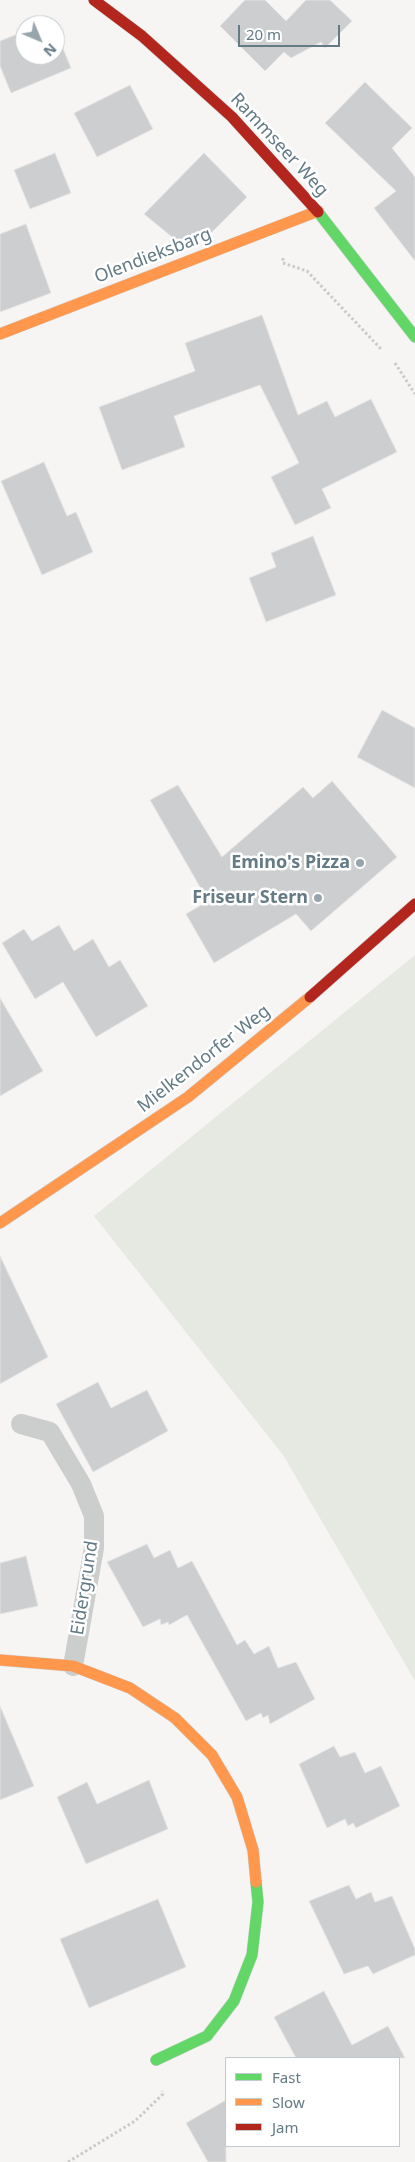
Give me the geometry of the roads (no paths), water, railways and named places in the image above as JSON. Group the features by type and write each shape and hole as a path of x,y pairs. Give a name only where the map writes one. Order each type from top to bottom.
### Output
{"street":[{"name":"Rammseer Weg","path":"94,0 142,36 232,117 318,211 415,337"},
{"name":"Olendieksbarg","path":"0,334 318,211"},
{"name":"Mielkendorfer Weg","path":"0,1223 188,1097 294,1011 415,904"},
{"path":"0,1660 73,1666 130,1688 175,1718 212,1755 237,1797 253,1850 258,1902 252,1955 234,2001 206,2036 156,2060"}],"lane":[{"name":"Eidergrund","path":"21,1424 50,1432 81,1484 94,1516 94,1548 73,1666"}],"place":[{"name":"Emino's Pizza","path":"360,863"},
{"name":"Friseur Stern","path":"318,898"}]}
